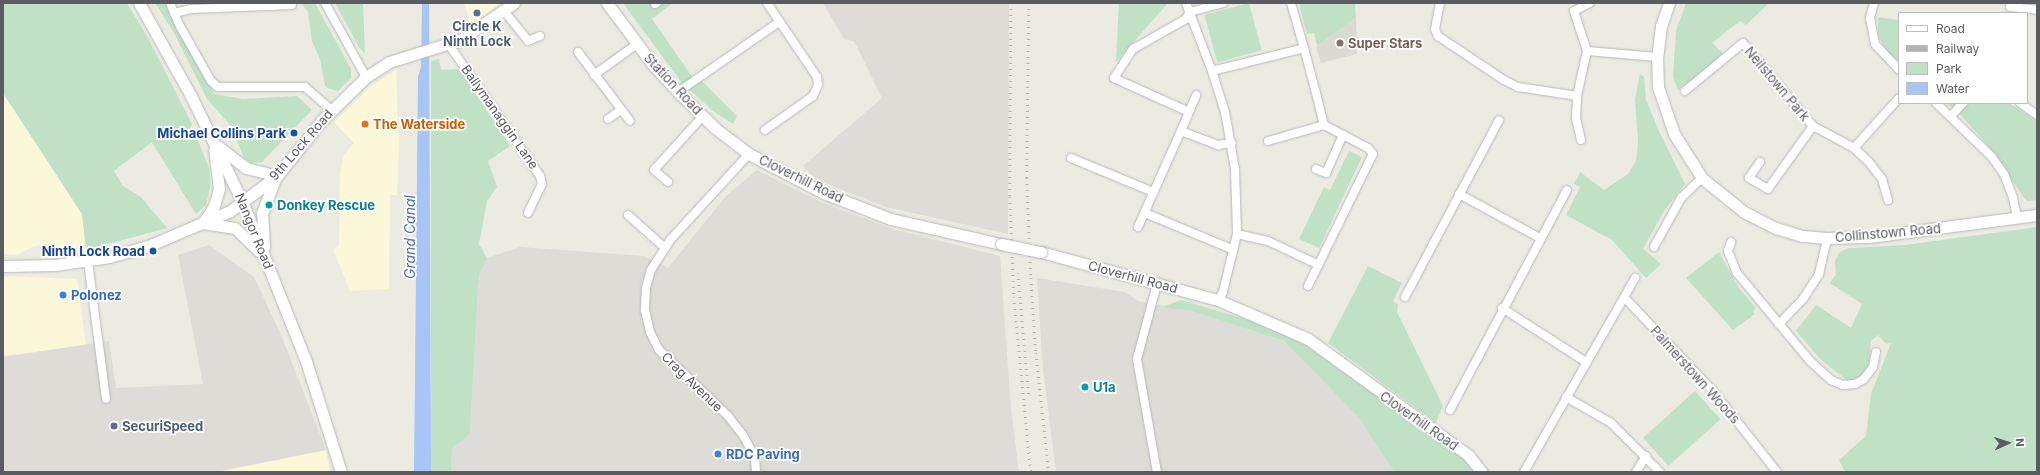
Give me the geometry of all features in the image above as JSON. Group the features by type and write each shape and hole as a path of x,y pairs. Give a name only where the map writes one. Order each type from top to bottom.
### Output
{"street":[{"name":"Nangor Road","path":"139,3 212,139 244,203 309,368 341,472"},
{"path":"170,3 211,81 218,87 305,87 331,110"},
{"path":"325,3 366,77"},
{"name":"9th Lock Road","path":"3,266 40,266 88,262 148,246 203,223 244,203 277,176 331,110 366,77 389,62 449,45 480,29 514,3"},
{"name":"Station Road","path":"607,3 637,44 678,92 703,116 750,154"},
{"path":"765,130 813,96 818,85 817,77 767,3"},
{"path":"1186,3 1212,71 1232,143 1237,234 1223,292 1218,300"},
{"path":"1187,111 1114,78 1133,48 1186,19 1190,12 1222,3"},
{"path":"1291,3 1324,126"},
{"path":"1440,3 1435,29 1438,36 1518,88 1577,96"},
{"path":"1581,140 1576,118 1577,96 1587,51 1574,11 1590,3"},
{"name":"Collinstown Road","path":"1669,3 1661,26 1657,57 1658,87 1674,134 1702,178 1744,212 1776,228 1803,236 1827,238 1876,236 2037,215"},
{"path":"1874,3 1870,18 1875,44 1898,69"},
{"path":"174,13 191,9 292,5"},
{"path":"2009,8 2037,10"},
{"path":"504,11 528,41 540,36"},
{"path":"678,92 780,22"},
{"path":"594,75 637,44"},
{"name":"Neilstown Park","path":"1685,91 1744,44 1813,126 1854,148 1882,179 1888,200"},
{"name":"Ballymanaggin Lane","path":"449,45 540,176 542,184 528,213"},
{"path":"1212,71 1304,48"},
{"path":"1587,51 1657,57"},
{"path":"578,52 630,121"},
{"path":"1138,227 1181,130 1187,111 1196,95"},
{"path":"1854,148 1898,99"},
{"path":"1937,104 1992,157 2004,174 2013,198 2016,217"},
{"path":"1951,116 1961,104"},
{"path":"2021,104 2037,115"},
{"path":"608,119 621,110"},
{"path":"668,182 654,170 703,116"},
{"path":"1405,297 1499,120"},
{"path":"1268,141 1324,126 1368,148 1373,154 1308,286"},
{"name":"Neilstown Park","path":"1760,162 1749,178 1768,189 1813,126"},
{"path":"1181,130 1218,145 1232,143"},
{"path":"1316,169 1326,173 1343,135"},
{"path":"212,139 228,156 246,168 277,176 262,213 265,258"},
{"path":"212,139 219,188 214,206 203,223 235,228 265,258"},
{"name":"Cloverhill Road","path":"750,154 824,193 891,219 1041,252 1218,300 1308,339 1468,455 1482,472"},
{"name":"Crag Avenue","path":"750,154 665,248 651,270 646,288 645,310 650,332 664,356 728,416 743,435 755,458 756,472"},
{"path":"1071,158 1153,192"},
{"path":"1654,246 1681,198 1702,178"},
{"path":"1450,410 1502,308 1567,190"},
{"path":"1459,194 1540,238"},
{"path":"1144,213 1234,250"},
{"path":"628,215 665,248"},
{"path":"1237,234 1268,241 1319,265"},
{"path":"1779,324 1803,299 1819,274 1827,238"},
{"path":"1731,242 1728,251 1737,273 1811,362 1831,380 1843,385 1855,384 1864,379 1873,367 1876,352"},
{"path":"88,262 106,399"},
{"path":"1524,472 1586,362 1626,298 1635,278"},
{"path":"1157,284 1137,359 1158,472"},
{"name":"Palmerstown Woods","path":"1626,298 1713,391 1777,472"},
{"path":"1502,308 1586,362"},
{"path":"1566,397 1611,423 1646,456 1660,472"},
{"path":"1636,472 1646,456"}],"shaded area":[{"name":"Circle K Ninth Lock","path":"464,3 501,3 468,28 469,18"},
{"path":"823,3 1009,3 1008,234 886,207 817,180 803,166 882,98 854,41 844,39"},
{"name":"Super Stars","path":"1356,18 1357,54 1321,63 1316,47"},
{"path":"396,70 399,146 397,195 390,195 389,289 350,291 333,250 339,245 340,173 343,156 354,143 334,122 370,87"},
{"path":"3,93 82,214 86,250 52,255 43,245 34,246 17,255 3,254"},
{"path":"757,170 824,203 893,229 1000,256 1011,409 1019,472 451,472 452,449 470,434 478,288 480,273 487,258 520,247 644,256 668,268 726,196"},
{"path":"209,245 254,277 282,337 326,450 216,472 3,472 3,357 109,341 116,388 203,384 178,255"},
{"path":"3,276 77,279 86,346 3,356"},
{"path":"1037,278 1125,292 1138,301 1192,311 1284,341 1360,419 1394,472 1056,472 1043,369"},
{"path":"326,450 330,472 216,472"}],"green space":[{"path":"3,3 127,3 147,36 192,124 190,128 194,138 197,138 209,168 210,188 206,205 196,214 152,142 114,171 123,186 141,197 167,228 86,250 82,214 3,93"},
{"path":"155,3 168,3 214,94 243,99 297,96 312,110 262,162 251,163 244,158 231,126 207,99 174,33"},
{"path":"301,3 315,3 351,69 351,78 338,91 327,88 325,85 320,59 312,41 308,12"},
{"path":"335,3 363,3 365,54 359,47"},
{"path":"623,3 673,3 652,19 691,75 704,83 737,116 733,124 713,111 682,83"},
{"path":"1119,3 1168,3 1116,62"},
{"path":"1249,3 1262,50 1217,62 1205,15"},
{"path":"1299,3 1355,3 1356,18 1317,46 1314,33 1307,34"},
{"path":"1686,3 1769,3 1746,25 1740,21 1712,43 1724,54 1678,90 1673,77 1676,31"},
{"path":"1878,17 1898,20 1898,61 1885,49 1878,34"},
{"path":"439,59 441,70 459,69 510,146 488,161 497,187 487,201 479,244 487,258 480,273 478,288 470,434 452,449 451,472 431,472 431,61"},
{"path":"1640,74 1644,77 1646,100 1659,131 1685,184 1664,211 1643,249 1661,264 1646,278 1612,240 1566,215 1580,187 1574,184 1580,172 1604,190 1628,174 1636,161 1638,142 1635,99"},
{"path":"1947,104 2011,104 2037,121 2037,200 2028,201 2024,198 1992,150 1956,110"},
{"path":"1349,151 1362,157 1319,248 1299,239 1324,187 1330,190"},
{"path":"2037,227 2037,472 1845,472 1839,460 1866,436 1871,394 1891,343 1886,344 1878,335 1871,341 1869,366 1856,381 1848,381 1821,360 1796,331 1816,305 1851,328 1862,304 1830,283 1836,274 1835,261 1840,252 1849,248 1905,245"},
{"path":"1719,252 1738,287 1756,308 1753,311 1755,314 1733,330 1686,278"},
{"path":"1368,266 1402,283 1393,301 1398,305 1397,312 1443,406 1436,423 1328,343"},
{"path":"1181,300 1262,324 1307,346 1464,460 1474,472 1394,472 1360,419 1284,341 1192,311 1162,307"},
{"path":"1695,391 1720,419 1668,466 1643,438"}],"water":[{"path":"422,3 429,3 431,472 414,472 418,77 421,66"}],"railway":[{"path":"1011,3 1010,197 1014,297 1031,472"},
{"path":"1029,3 1027,178 1031,278 1036,353 1049,472"},
{"path":"1018,273 1029,396"}],"place":[{"name":"Circle K Ninth Lock","path":"477,13"},
{"name":"Super Stars","path":"1340,43"},
{"name":"The Waterside","path":"365,124"},
{"name":"Michael Collins Park","path":"294,133"},
{"name":"Donkey Rescue","path":"269,205"},
{"name":"Ninth Lock Road","path":"153,251"},
{"name":"Polonez","path":"63,295"},
{"name":"U1a","path":"1085,387"},
{"name":"SecuriSpeed","path":"114,426"},
{"name":"RDC Paving","path":"718,454"}],"water label":[{"name":"Grand Canal","path":"410,237"}]}
